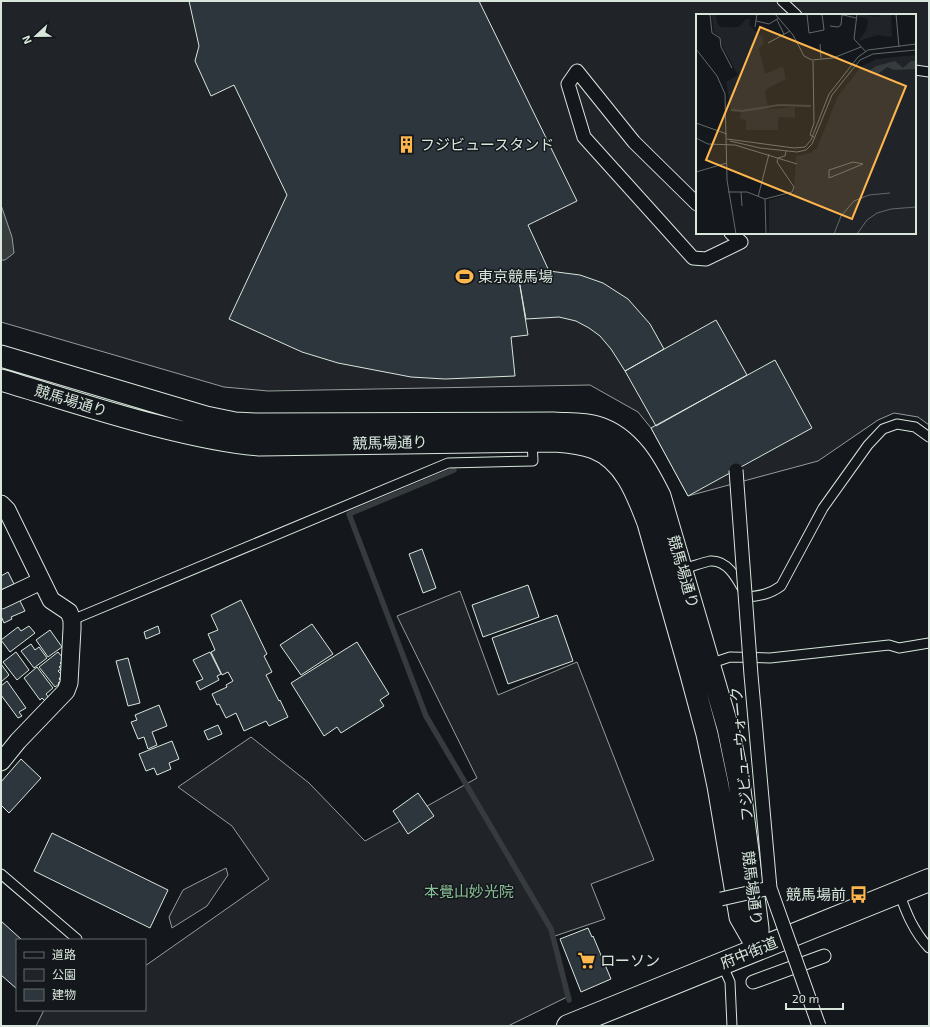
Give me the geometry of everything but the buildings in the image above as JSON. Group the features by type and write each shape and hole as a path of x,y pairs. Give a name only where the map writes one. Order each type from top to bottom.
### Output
{"main road":[{"name":"府中街道","path":"568,1026 929,880"}],"street":[{"path":"696,203 634,142 577,71 568,84 584,137 693,258 706,259 741,242 732,234"},
{"name":"競馬場通り","path":"1,356 206,417 235,423 532,433 594,448 614,460 628,478 640,502 652,538 707,734 718,786 740,917 758,949"},
{"name":"競馬場通り","path":"1,380 131,419 201,437 234,443 259,445 532,433 577,424 597,427 614,435 628,445 646,468 660,496 728,728 739,782 758,928 758,949"},
{"name":"フジビューウォーク","path":"736,470 751,675 770,888 819,1026"},
{"path":"1,504 7,510 41,581 52,600 69,612 72,620 69,682 66,691 1,762"},
{"path":"1,600 41,581"},
{"path":"718,786 739,782"},
{"path":"722,899 770,888"},
{"path":"753,982 824,956"}],"lane":[{"path":"782,1 796,14"},
{"path":"916,70 929,72"},
{"path":"682,569 719,561 729,568 747,597 773,592 781,586 823,508 868,445 883,428 897,424 915,427 929,437"},
{"path":"72,620 448,463 533,461 532,433"},
{"path":"709,664 730,657 770,658 889,645 899,648 929,643"},
{"path":"1,874 77,939"},
{"path":"899,892 914,928 920,939 929,948"},
{"path":"722,964 730,982 732,1026"}],"green space":[{"name":"東京競馬場","path":"1,1 929,1 929,425 918,417 894,413 878,420 818,461 688,496 651,428 638,412 590,385 268,391 224,387 1,322"},
{"name":"本覺山妙光院","path":"460,591 498,695 577,662 654,860 591,884 605,919 552,937 567,997 508,1026 36,1026 44,1011 146,1011 146,965 269,879 232,826 178,787 251,737 309,783 365,841 477,778 397,616"},
{"path":"226,868 228,875 207,906 172,928 169,917 183,890"}],"shaded area":[{"path":"1,205 12,237 14,253 5,260 1,260"}],"waterway":[{"path":"454,470 349,514 426,716 551,929 569,1000"}],"place":[{"name":"フジビュースタンド","path":"407,145"},
{"name":"東京競馬場","path":"465,277"},
{"name":"競馬場前","path":"859,895"},
{"name":"ローソン","path":"587,961"}]}
